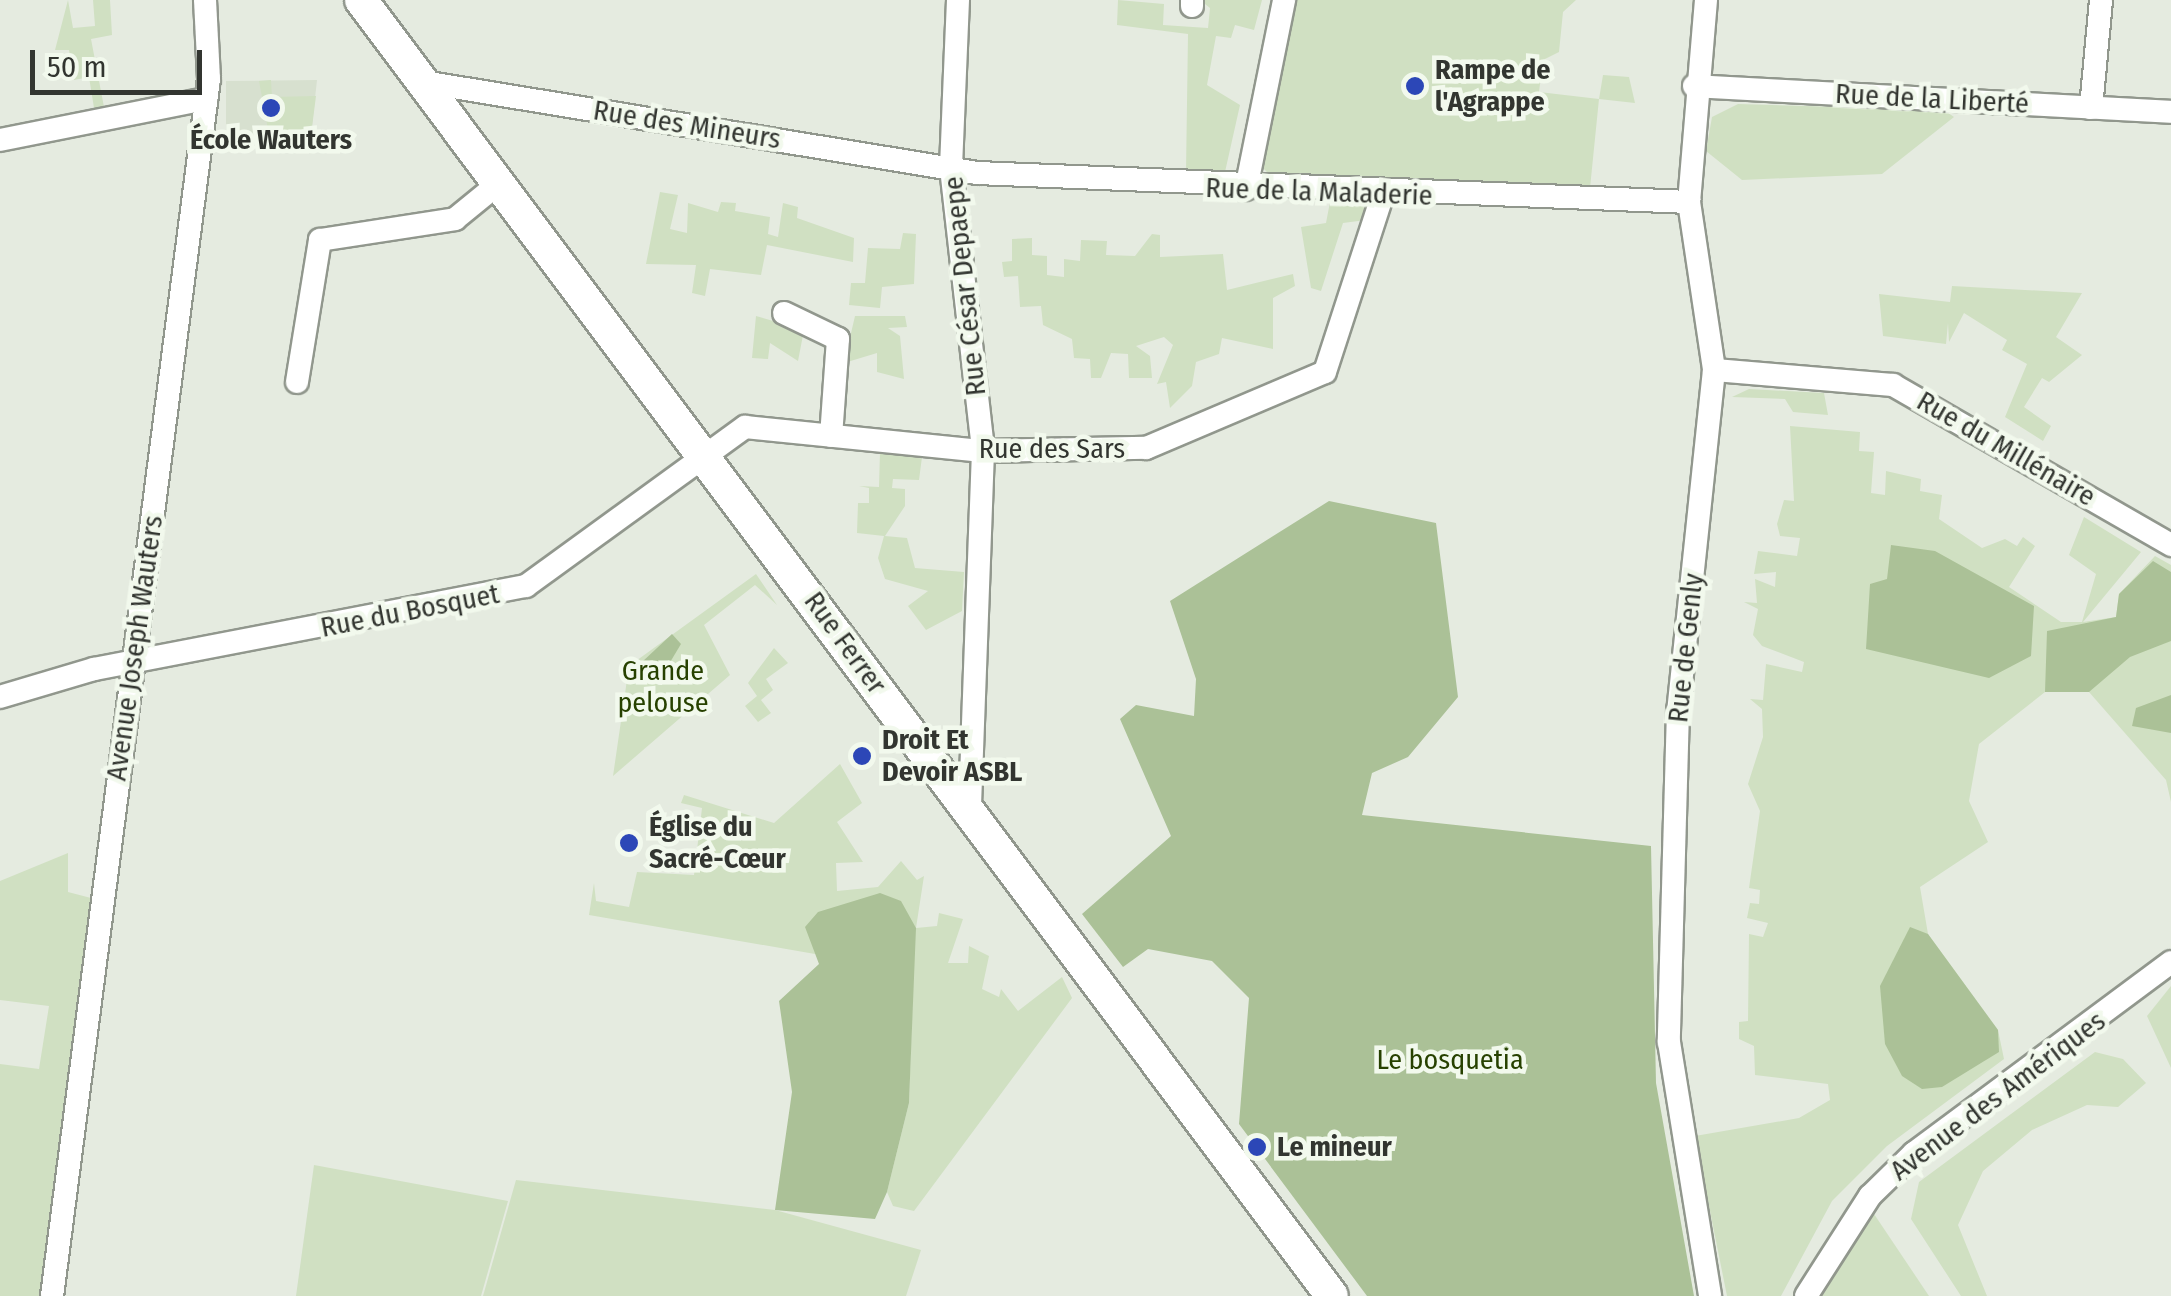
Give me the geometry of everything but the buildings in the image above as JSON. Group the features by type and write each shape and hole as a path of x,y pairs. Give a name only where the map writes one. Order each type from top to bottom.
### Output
{"main road":[{"name":"Rue Ferrer","path":"361,0 1332,1296"}],"street":[{"name":"Avenue Joseph Wauters","path":"52,1296 206,99 205,0"},
{"name":"Rue César Depaepe","path":"958,0 950,168 984,451 970,812"},
{"path":"1246,189 1284,0"},
{"name":"Rue de Genly","path":"1706,0 1694,86 1689,202 1714,370 1678,710 1669,1042 1710,1296"},
{"path":"2091,108 2101,0"},
{"name":"Rue des Mineurs","path":"423,82 950,168"},
{"name":"Rue de la Liberté","path":"1694,86 2171,112"},
{"path":"0,140 206,99"},
{"name":"Rue de la Maladerie","path":"950,168 1246,189 1689,202"},
{"path":"297,382 320,240 455,219 499,184"},
{"name":"Rue des Sars","path":"706,458 746,427 984,451 1146,448 1318,380 1382,194"},
{"path":"784,313 838,339 831,436"},
{"name":"Rue du Millénaire","path":"1714,370 1894,385 2171,545"},
{"name":"Rue du Bosquet","path":"0,697 134,663 526,586 706,458"},
{"name":"Avenue des Amériques","path":"1806,1296 1870,1196 1914,1153 2171,962"}],"shaded area":[{"name":"École Wauters","path":"317,80 311,135 226,137 226,81"}],"green space":[{"path":"68,0 73,28 95,26 93,0 110,0 112,35 91,39 104,107 94,108 89,77 74,80 69,50 55,50"},
{"path":"1118,0 1164,4 1163,25 1208,28 1210,8 1200,0 1262,0 1254,30 1235,25 1231,38 1216,36 1207,85 1240,105 1225,172 1186,171 1188,34 1117,25"},
{"path":"1296,0 1576,0 1563,12 1559,52 1543,60 1539,92 1599,99 1590,188 1268,173 1261,166"},
{"path":"1603,75 1629,77 1635,103 1599,99"},
{"path":"271,80 272,97 316,96 311,135 269,135 259,81"},
{"path":"1738,104 1944,110 1954,117 1882,174 1742,180 1706,151 1712,117"},
{"path":"660,192 678,195 670,229 687,233 688,203 718,212 721,202 736,203 735,211 770,217 768,234 778,237 783,203 798,207 797,218 854,238 853,262 767,245 761,275 710,269 705,296 692,293 696,265 646,264"},
{"path":"1330,202 1366,206 1366,220 1343,223 1321,291 1311,288 1301,227 1326,223"},
{"path":"903,233 916,234 914,284 882,287 880,308 849,305 851,283 865,283 868,248 900,249"},
{"path":"1152,234 1160,235 1160,257 1223,254 1227,290 1293,274 1295,286 1273,298 1273,349 1222,338 1219,354 1196,362 1192,386 1170,408 1166,382 1157,384 1173,345 1164,337 1136,346 1150,356 1152,378 1129,378 1128,354 1111,353 1101,378 1091,378 1090,359 1074,358 1072,339 1043,325 1041,306 1020,307 1018,276 1004,277 1002,262 1012,261 1012,239 1032,238 1032,255 1047,256 1047,275 1064,277 1064,259 1080,261 1081,240 1107,241 1106,255 1135,256"},
{"path":"1952,286 2082,293 2056,337 2082,355 2049,382 2042,378 2024,407 2051,426 2043,441 2005,417 2027,364 2002,350 2007,340 1964,313 1949,342 1948,323 1946,344 1883,336 1879,294 1950,302"},
{"path":"756,316 804,330 798,361 770,343 768,359 752,358"},
{"path":"855,316 905,316 907,327 888,328 900,336 904,379 877,372 877,353 844,363"},
{"path":"1749,389 1824,393 1828,415 1793,412 1785,399 1732,397"},
{"path":"1790,426 1860,432 1859,451 1874,452 1871,493 1885,495 1886,471 1921,479 1920,491 1942,495 1939,519 1982,548 2005,539 2017,546 2023,537 2035,546 2009,587 2061,622 2082,622 2096,574 2069,555 2084,517 2141,552 2083,622 2116,617 2119,594 2155,556 2171,565 2171,802 2166,780 2089,692 2045,692 1979,744 1969,801 1988,842 1920,887 1928,934 1998,1030 2004,1059 1887,1146 1832,1201 1781,1296 1727,1296 1695,1136 1799,1118 1830,1100 1828,1084 1755,1075 1754,1046 1739,1039 1739,1022 1748,1021 1749,934 1763,937 1768,923 1747,918 1750,903 1759,904 1760,890 1749,888 1760,811 1748,784 1763,737 1762,709 1750,699 1763,700 1766,664 1802,672 1804,662 1762,646 1753,635 1758,609 1744,602 1757,603 1755,579 1775,587 1776,572 1754,574 1758,551 1797,556 1800,538 1780,536 1777,524 1784,500 1794,501"},
{"path":"880,452 922,457 919,480 893,479 892,488 905,489 905,506 885,536 907,538 915,568 964,572 962,611 926,630 908,606 928,591 885,579 878,558 884,536 857,533 858,503 869,503 869,488 859,486 879,487"},
{"name":"Le bosquetia","path":"1329,501 1436,523 1458,697 1408,757 1372,773 1362,815 1651,846 1656,1083 1694,1296 1367,1296 1239,1124 1249,998 1212,961 1148,949 1123,967 1082,914 1171,836 1120,719 1136,705 1194,716 1196,679 1170,601"},
{"path":"1891,545 1935,551 2034,606 2031,656 1989,678 1866,649 1870,584 1887,579"},
{"path":"2153,561 2171,572 2171,641 2130,657 2089,692 2045,692 2047,631 2116,617 2119,594"},
{"name":"Grande pelouse","path":"756,574 777,605 755,585 704,625 730,675 613,776 629,666"},
{"path":"672,634 681,644 666,669 627,676"},
{"path":"774,648 788,663 766,679 773,690 761,700 771,713 758,722 745,706 757,696 748,683"},
{"path":"2171,695 2171,733 2132,726 2136,708"},
{"path":"840,764 862,803 837,822 863,862 836,863 837,891 878,887 901,861 917,880 924,876 916,928 937,926 939,913 963,919 948,963 968,963 969,946 989,956 982,989 999,997 1001,989 1018,1011 1062,977 1072,998 914,1211 893,1206 887,1192 909,1103 915,928 817,928 815,954 589,915 594,883 596,901 629,907 637,872 694,875 702,808 681,803 684,795 774,823"},
{"path":"68,853 68,892 91,898 43,1296 0,1296 0,1064 39,1069 49,1006 0,1000 0,881"},
{"path":"880,893 901,901 916,928 909,1103 887,1192 875,1219 775,1210 792,1092 779,1001 819,964 805,927 818,912"},
{"path":"1910,927 1928,934 1998,1030 1999,1052 1942,1087 1922,1089 1902,1076 1885,1044 1880,986"},
{"path":"2171,986 2171,1068 2147,1016"},
{"path":"2095,1052 2123,1059 2146,1083 2118,1107 2087,1105 2032,1130 1983,1171 1958,1225 1987,1296 1961,1296 1911,1219 1919,1182"},
{"path":"314,1165 508,1201 481,1296 296,1296"},
{"path":"516,1180 775,1210 921,1250 906,1296 483,1296"},
{"path":"1870,1208 1929,1296 1817,1296"}],"place":[{"name":"Rampe de l'Agrappe","path":"1415,86"},
{"name":"École Wauters","path":"271,108"},
{"name":"Droit Et Devoir ASBL","path":"862,756"},
{"name":"Église du Sacré-Cœur","path":"629,843"},
{"name":"Le mineur","path":"1257,1147"}]}
